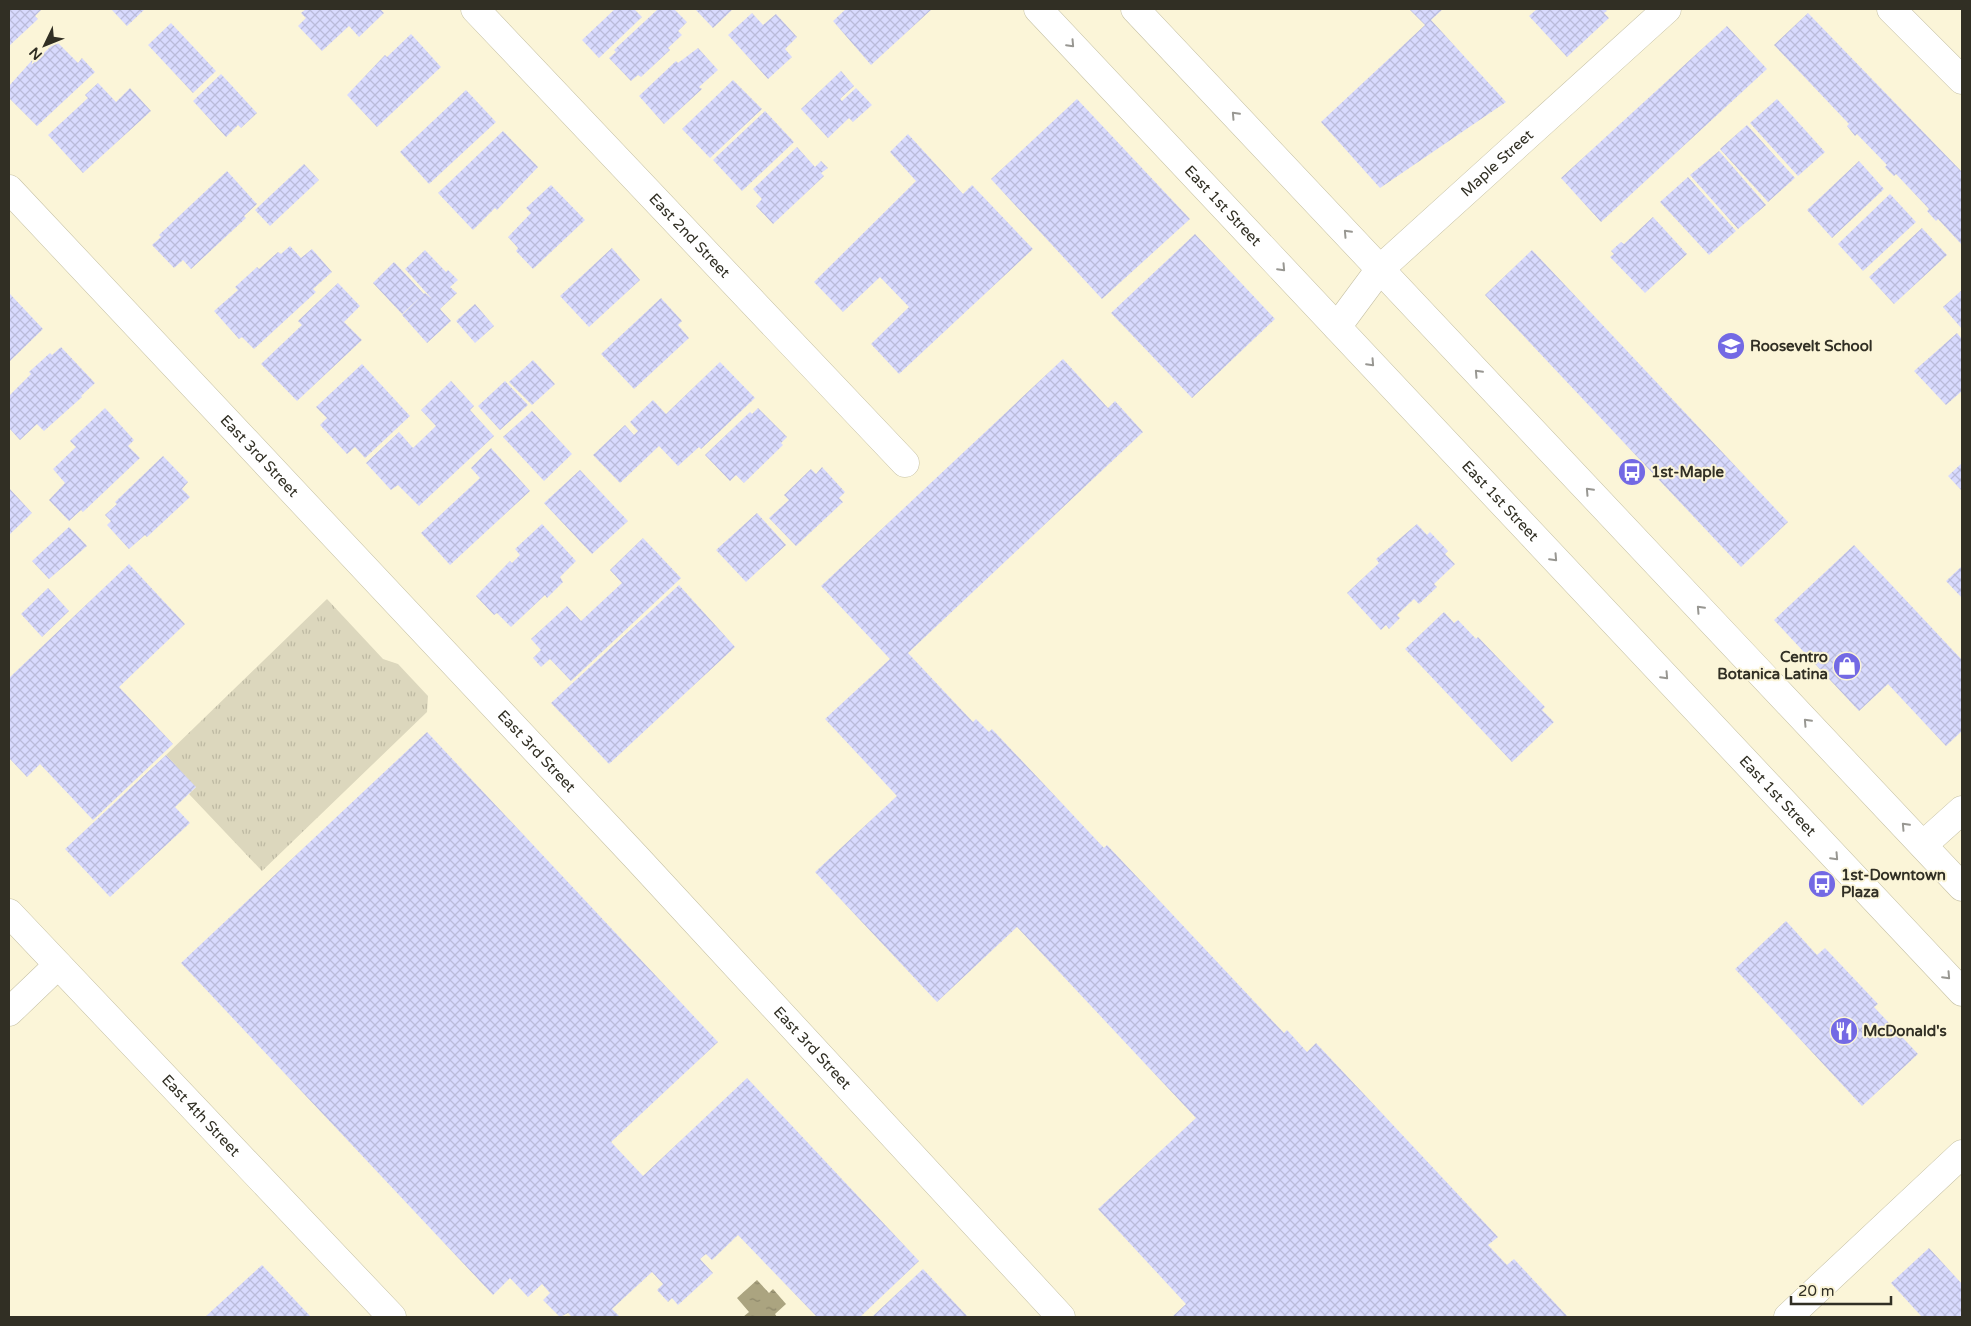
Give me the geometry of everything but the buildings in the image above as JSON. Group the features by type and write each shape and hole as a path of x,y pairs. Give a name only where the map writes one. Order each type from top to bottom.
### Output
{"main road":[{"name":"East 2nd Street","path":"475,9 905,463"},
{"name":"East 1st Street","path":"1038,9 1962,992"},
{"path":"1135,9 1962,887"},
{"name":"Maple Street","path":"1337,327 1380,269 1668,9"},
{"path":"1892,9 1962,80"},
{"name":"East 3rd Street","path":"9,189 636,857 1061,1317"},
{"path":"1923,845 1962,810"},
{"name":"East 4th Street","path":"9,913 387,1316"},
{"path":"9,1012 58,965"},
{"path":"1788,1317 1962,1154"}],"green space":[{"path":"327,599 383,659 398,664 428,696 427,712 262,871 189,794 196,787 166,755"}],"water":[{"path":"757,1280 769,1293 773,1289 786,1304 775,1314 777,1317 743,1317 749,1312 737,1298"}],"place":[{"name":"Roosevelt School","path":"1731,346"},
{"name":"1st-Maple","path":"1632,472"},
{"name":"Centro Botanica Latina","path":"1847,666"},
{"name":"1st-Downtown Plaza","path":"1822,884"},
{"name":"McDonald's","path":"1844,1031"}]}
